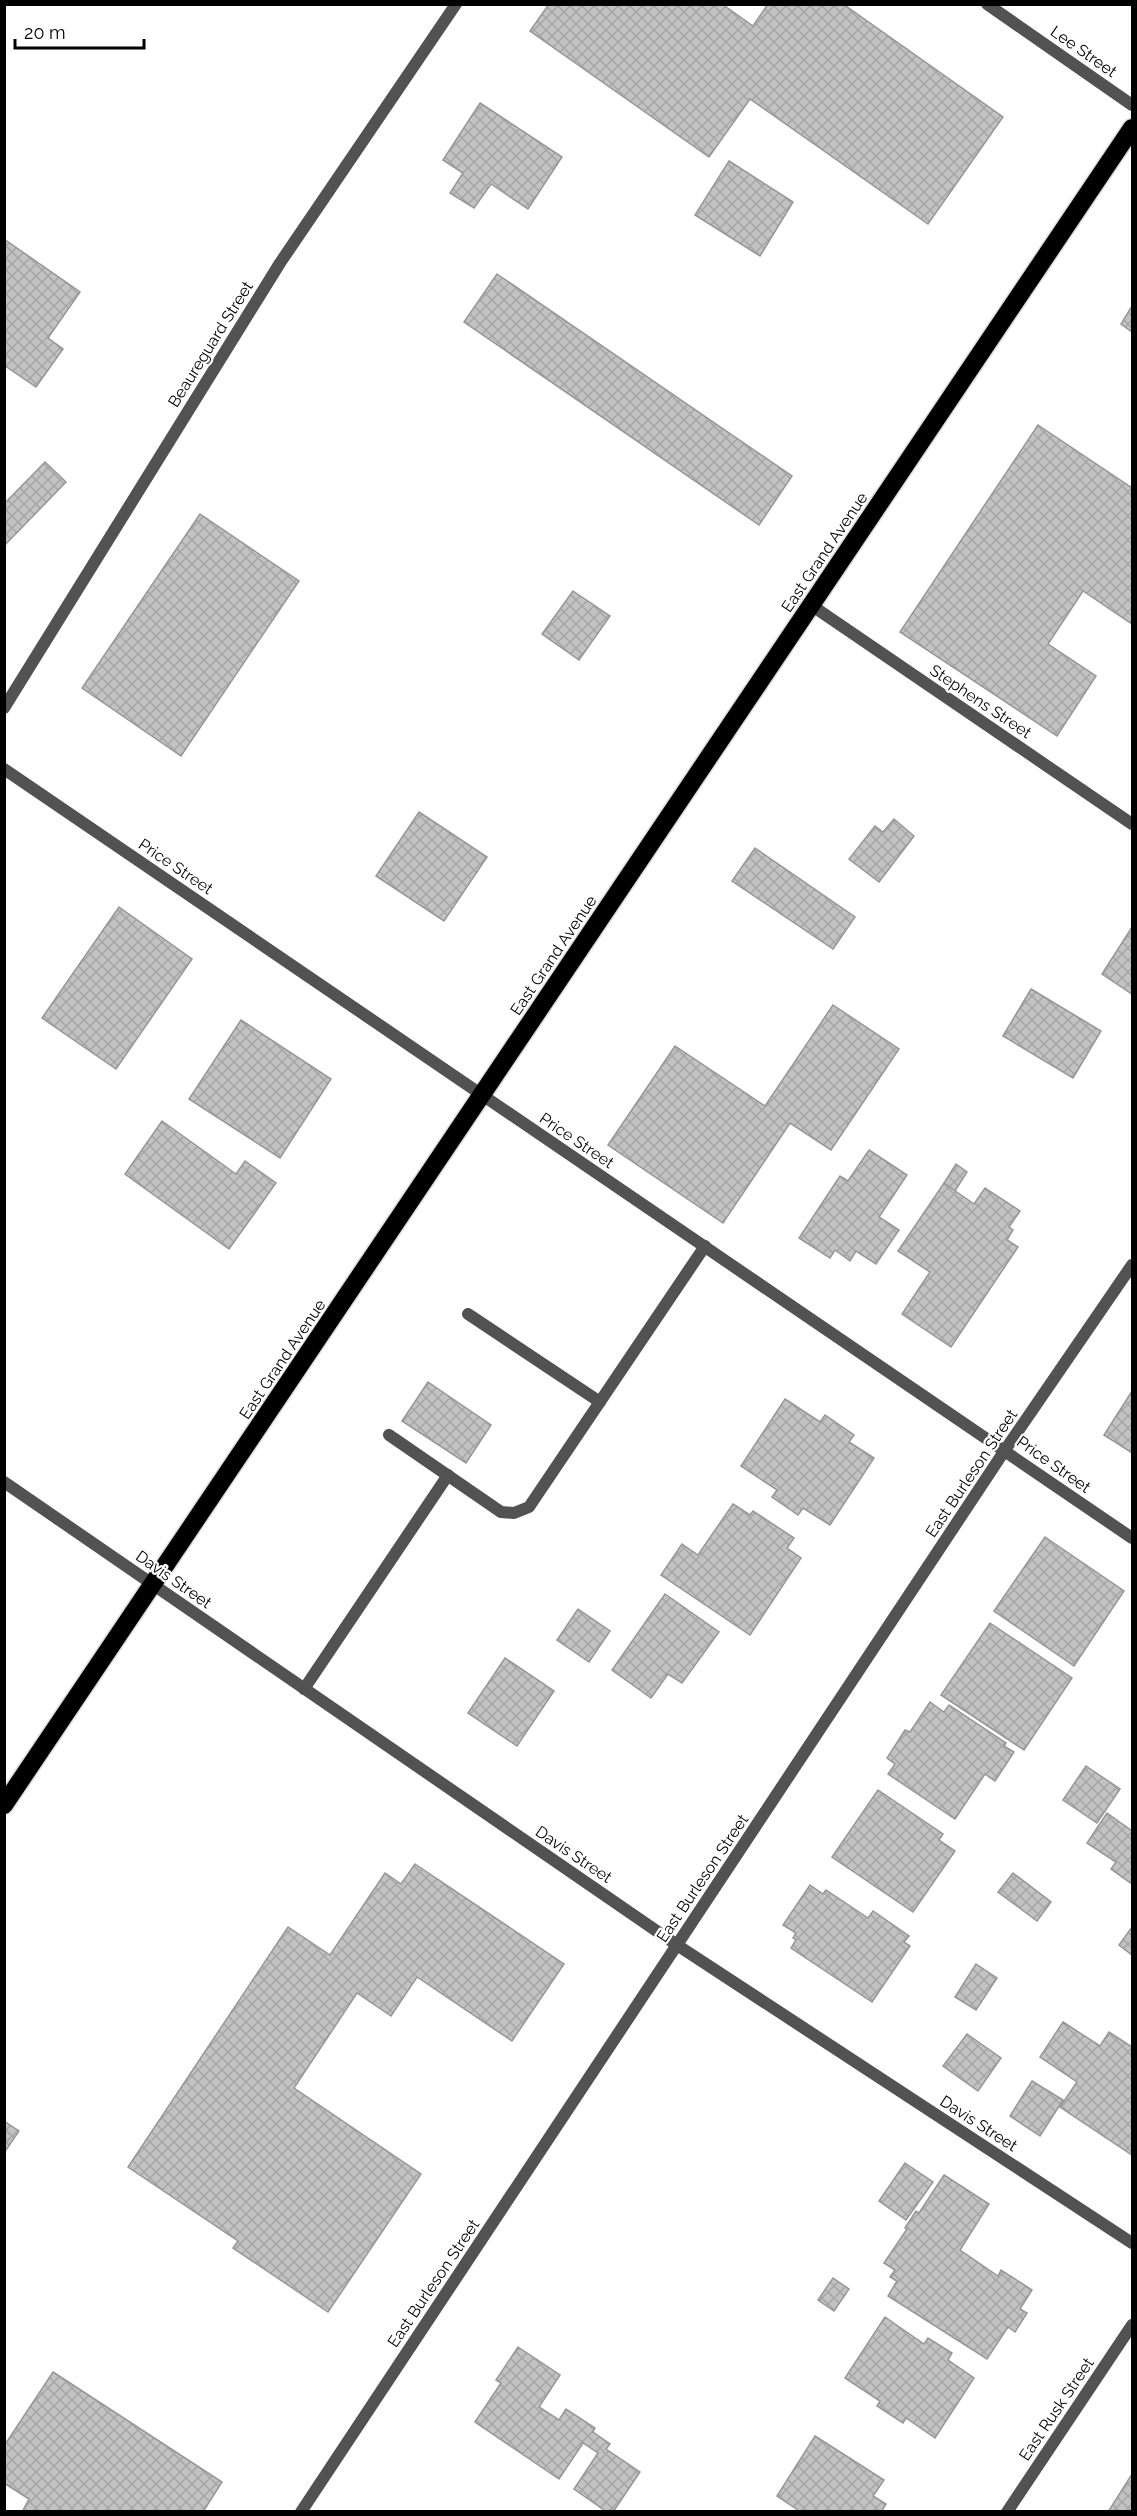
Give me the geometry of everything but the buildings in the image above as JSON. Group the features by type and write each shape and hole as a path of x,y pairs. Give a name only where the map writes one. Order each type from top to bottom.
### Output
{"highway":[{"name":"East Grand Avenue","path":"4,1805 1132,128"}],"street":[{"name":"Beaureguard Street","path":"4,708 280,263 456,4"},
{"name":"Lee Street","path":"987,4 1132,105"},
{"name":"Stephens Street","path":"811,605 1132,824"},
{"name":"Price Street","path":"4,769 1132,1538"},
{"path":"389,1435 501,1512 514,1513 529,1507 705,1246"},
{"name":"East Burleson Street","path":"301,2511 1005,1450 1132,1265"},
{"path":"468,1314 600,1401"},
{"path":"304,1689 448,1475"},
{"name":"Davis Street","path":"4,1482 677,1945 1132,2243"},
{"name":"East Rusk Street","path":"1007,2511 1132,2325"}]}
